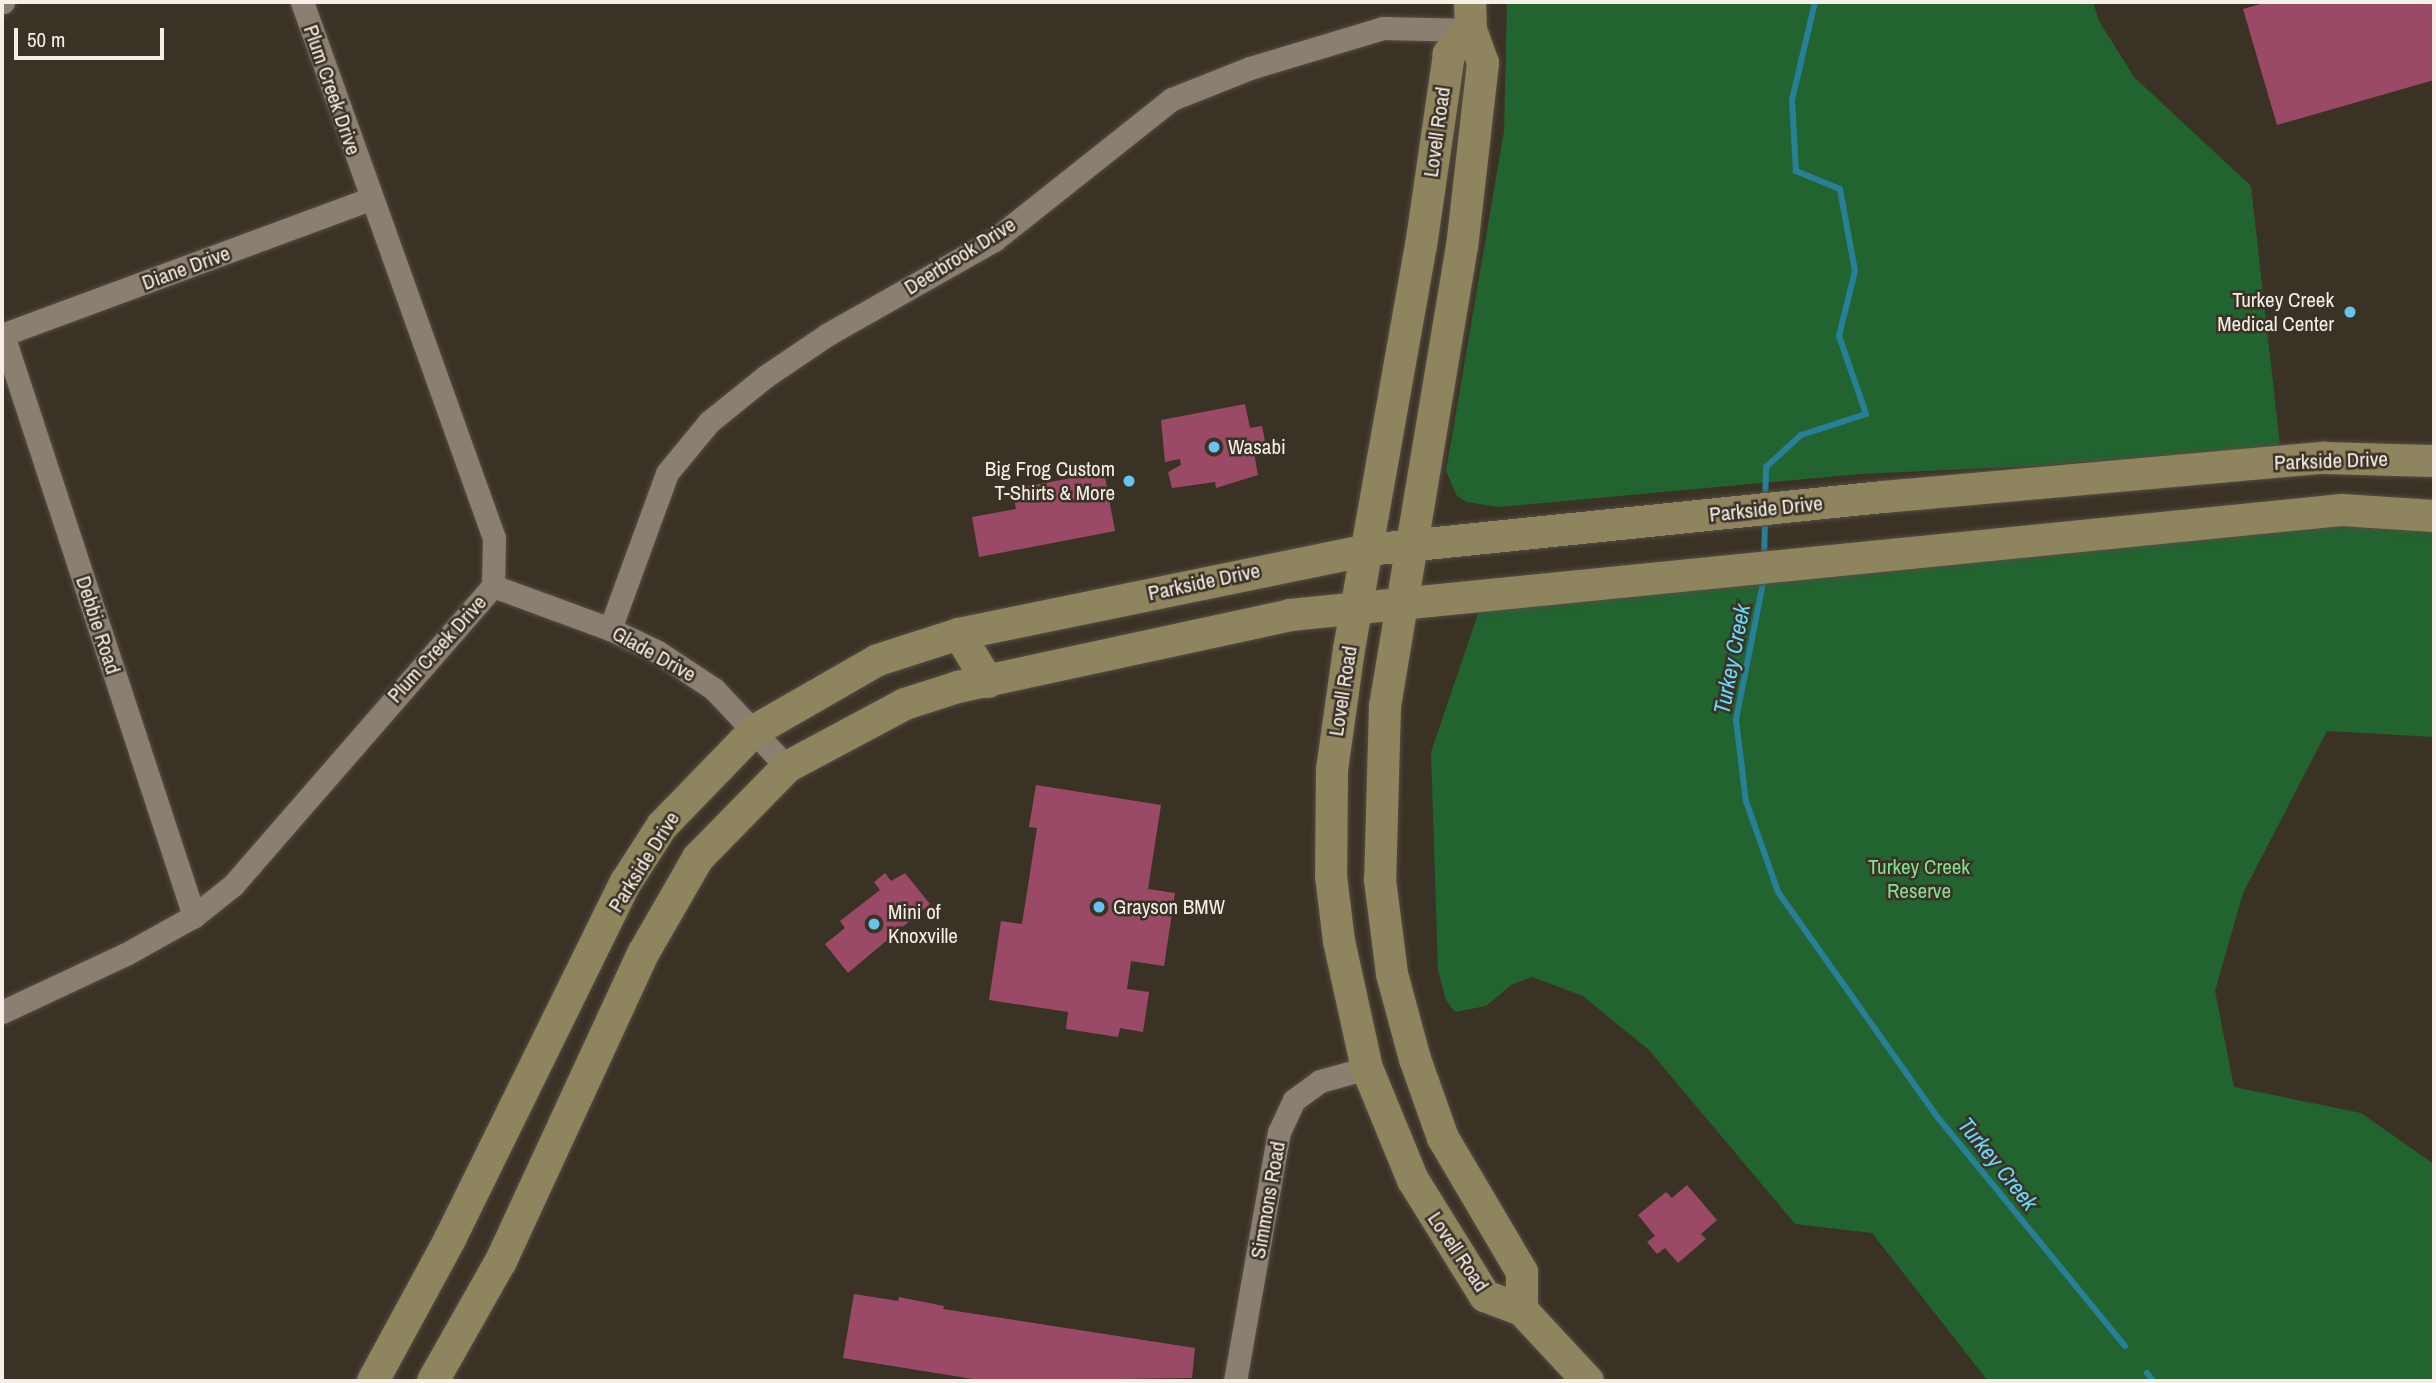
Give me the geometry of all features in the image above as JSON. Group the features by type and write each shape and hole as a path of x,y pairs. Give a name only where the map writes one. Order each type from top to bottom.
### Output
{"street":[{"name":"Plum Creek Drive","path":"2,1012 126,954 194,916 233,885 493,586 494,538 369,200 302,2"},
{"name":"Lovell Road","path":"1471,16 1483,63 1462,246 1401,602 1383,736 1380,880 1392,974 1415,1059 1443,1138 1521,1272 1522,1310"},
{"name":"Lovell Road","path":"1471,16 1449,54 1358,607 1332,770 1331,876 1344,968 1367,1069 1413,1180 1463,1266 1485,1296 1522,1310 1588,1381"},
{"name":"Deerbrook Drive","path":"610,629 667,473 709,422 766,376 828,334 994,240 1172,99 1250,68 1383,28 1471,16"},
{"name":"Diane Drive","path":"2,335 369,200"},
{"name":"Debbie Road","path":"2,335 194,916"},
{"name":"Parkside Drive","path":"373,1381 450,1239 626,882 670,816 754,731 878,660 959,634 1368,551 1778,508 2323,458 2434,461"},
{"name":"Parkside Drive","path":"433,1381 501,1261 644,952 698,858 787,766 905,704 988,681 1267,620 1358,607 2342,510 2434,516"},
{"name":"Glade Drive","path":"493,586 610,629 658,652 714,689 787,766"},
{"path":"959,634 988,681"},
{"path":"1367,1069 1415,1059"},
{"name":"Simmons Road","path":"1235,1381 1279,1132 1294,1100 1320,1081 1367,1069"}],"green space":[{"path":"1507,2 2093,2 2099,21 2134,77 2251,186 2280,446 2036,466 1861,474 1498,507 1467,502 1457,496 1446,471 1504,131"},
{"name":"Turkey Creek Reserve","path":"2336,522 2434,527 2434,737 2327,731 2243,893 2215,991 2234,1087 2361,1113 2434,1164 2434,1381 1988,1381 1872,1233 1795,1224 1649,1050 1583,996 1532,977 1511,985 1486,1006 1455,1012 1446,1000 1438,970 1431,752 1480,608"}],"building":[{"path":"2267,2 2434,2 2434,80 2277,125 2243,9"},
{"name":"Wasabi","path":"1245,404 1250,428 1262,426 1267,451 1254,453 1258,475 1216,488 1215,482 1172,488 1168,472 1181,465 1180,459 1165,462 1161,420"},
{"path":"1104,472 1115,531 979,557 972,517 1016,509 1012,489"},
{"name":"Grayson BMW","path":"1036,785 1161,805 1148,889 1175,893 1164,966 1131,961 1127,989 1149,992 1143,1032 1120,1028 1118,1037 1066,1029 1068,1012 989,1000 1001,921 1022,924 1037,828 1029,827"},
{"name":"Mini of Knoxville","path":"885,873 891,881 905,873 930,904 848,973 825,944 845,928 840,921 880,890 874,882"},
{"path":"1687,1185 1717,1220 1701,1234 1706,1239 1678,1263 1665,1248 1657,1254 1647,1242 1655,1236 1638,1215 1666,1192 1672,1198"},
{"path":"854,1294 898,1301 899,1297 944,1306 943,1309 1195,1348 1192,1378 985,1381 843,1358"}],"waterway":[{"name":"Turkey Creek","path":"1765,501 1766,467 1801,435 1866,414 1839,336 1855,271 1840,189 1796,171 1792,100 1815,2"},
{"name":"Turkey Creek","path":"1764,560 1765,519"},
{"name":"Turkey Creek","path":"1764,578 1736,720 1746,801 1778,892 1935,1114 2125,1346"},
{"name":"Turkey Creek","path":"2147,1373 2153,1381"}],"place":[{"name":"Turkey Creek Medical Center","path":"2350,312"},
{"name":"Wasabi","path":"1214,447"},
{"name":"Big Frog Custom T-Shirts & More","path":"1129,481"},
{"name":"Grayson BMW","path":"1099,907"},
{"name":"Mini of Knoxville","path":"874,924"}]}
